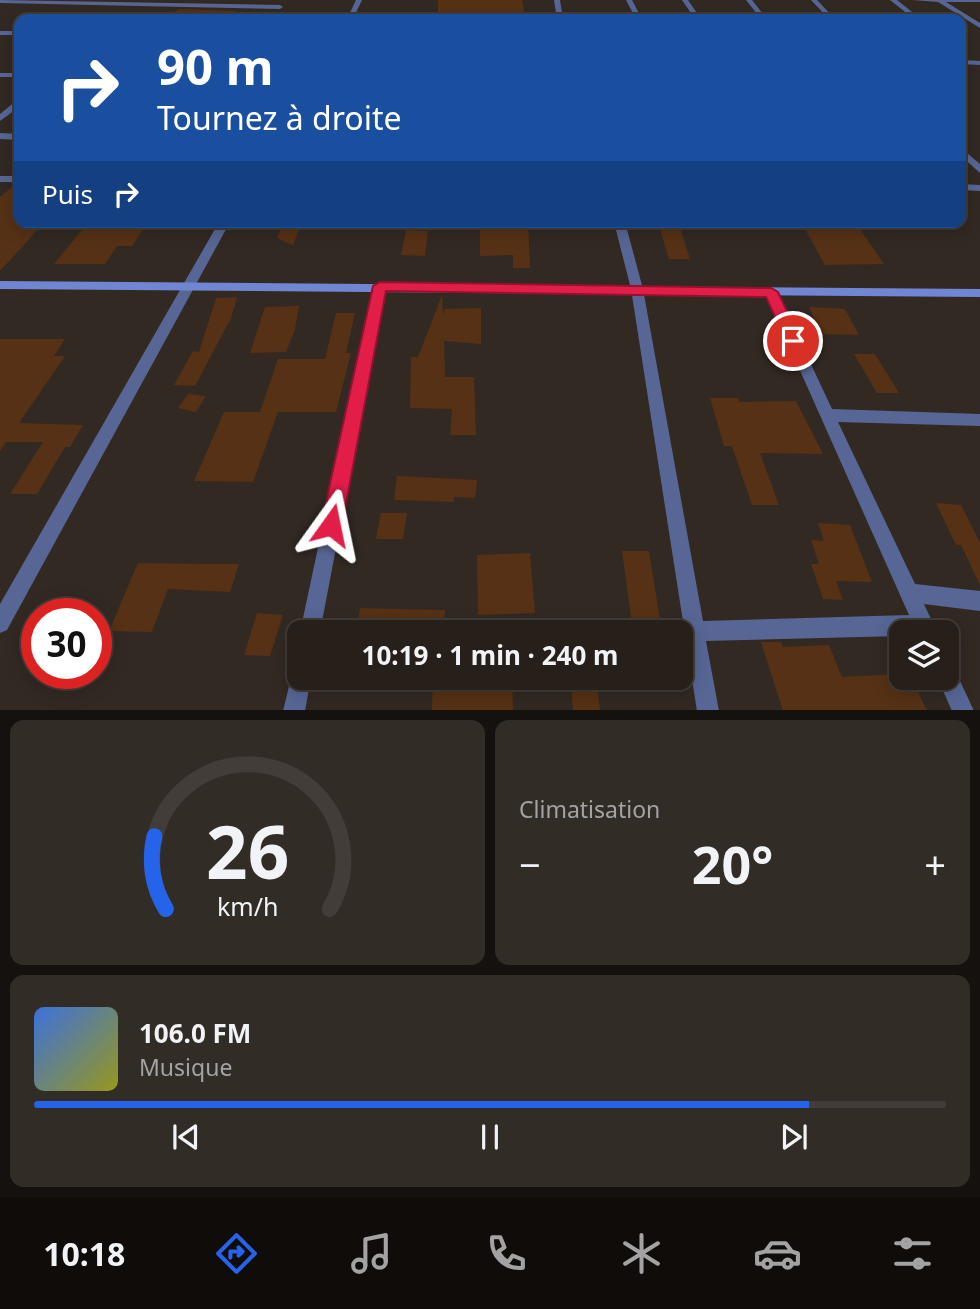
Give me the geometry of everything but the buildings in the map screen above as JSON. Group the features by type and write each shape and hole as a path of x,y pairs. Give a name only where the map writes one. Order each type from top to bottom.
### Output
{"street":[{"path":"89,4 97,0"},
{"path":"0,1 282,10 275,0"},
{"path":"749,0 760,14"},
{"path":"814,0 827,14"},
{"path":"893,0 911,14"},
{"path":"916,0 980,0"},
{"path":"939,0 961,14"},
{"path":"137,12 146,6"},
{"path":"0,118 14,107"},
{"path":"975,161 980,170"},
{"path":"0,623 222,228"},
{"path":"621,228 637,289 708,710"},
{"path":"0,285 190,284 980,293"},
{"path":"312,620 380,286"},
{"path":"771,292 921,620"},
{"path":"827,415 980,420"},
{"path":"909,593 980,601"},
{"path":"694,631 889,628"},
{"path":"294,710 298,690"},
{"path":"954,690 963,710"}],"route":[{"path":"331,525 380,286 771,292 793,341"}]}
